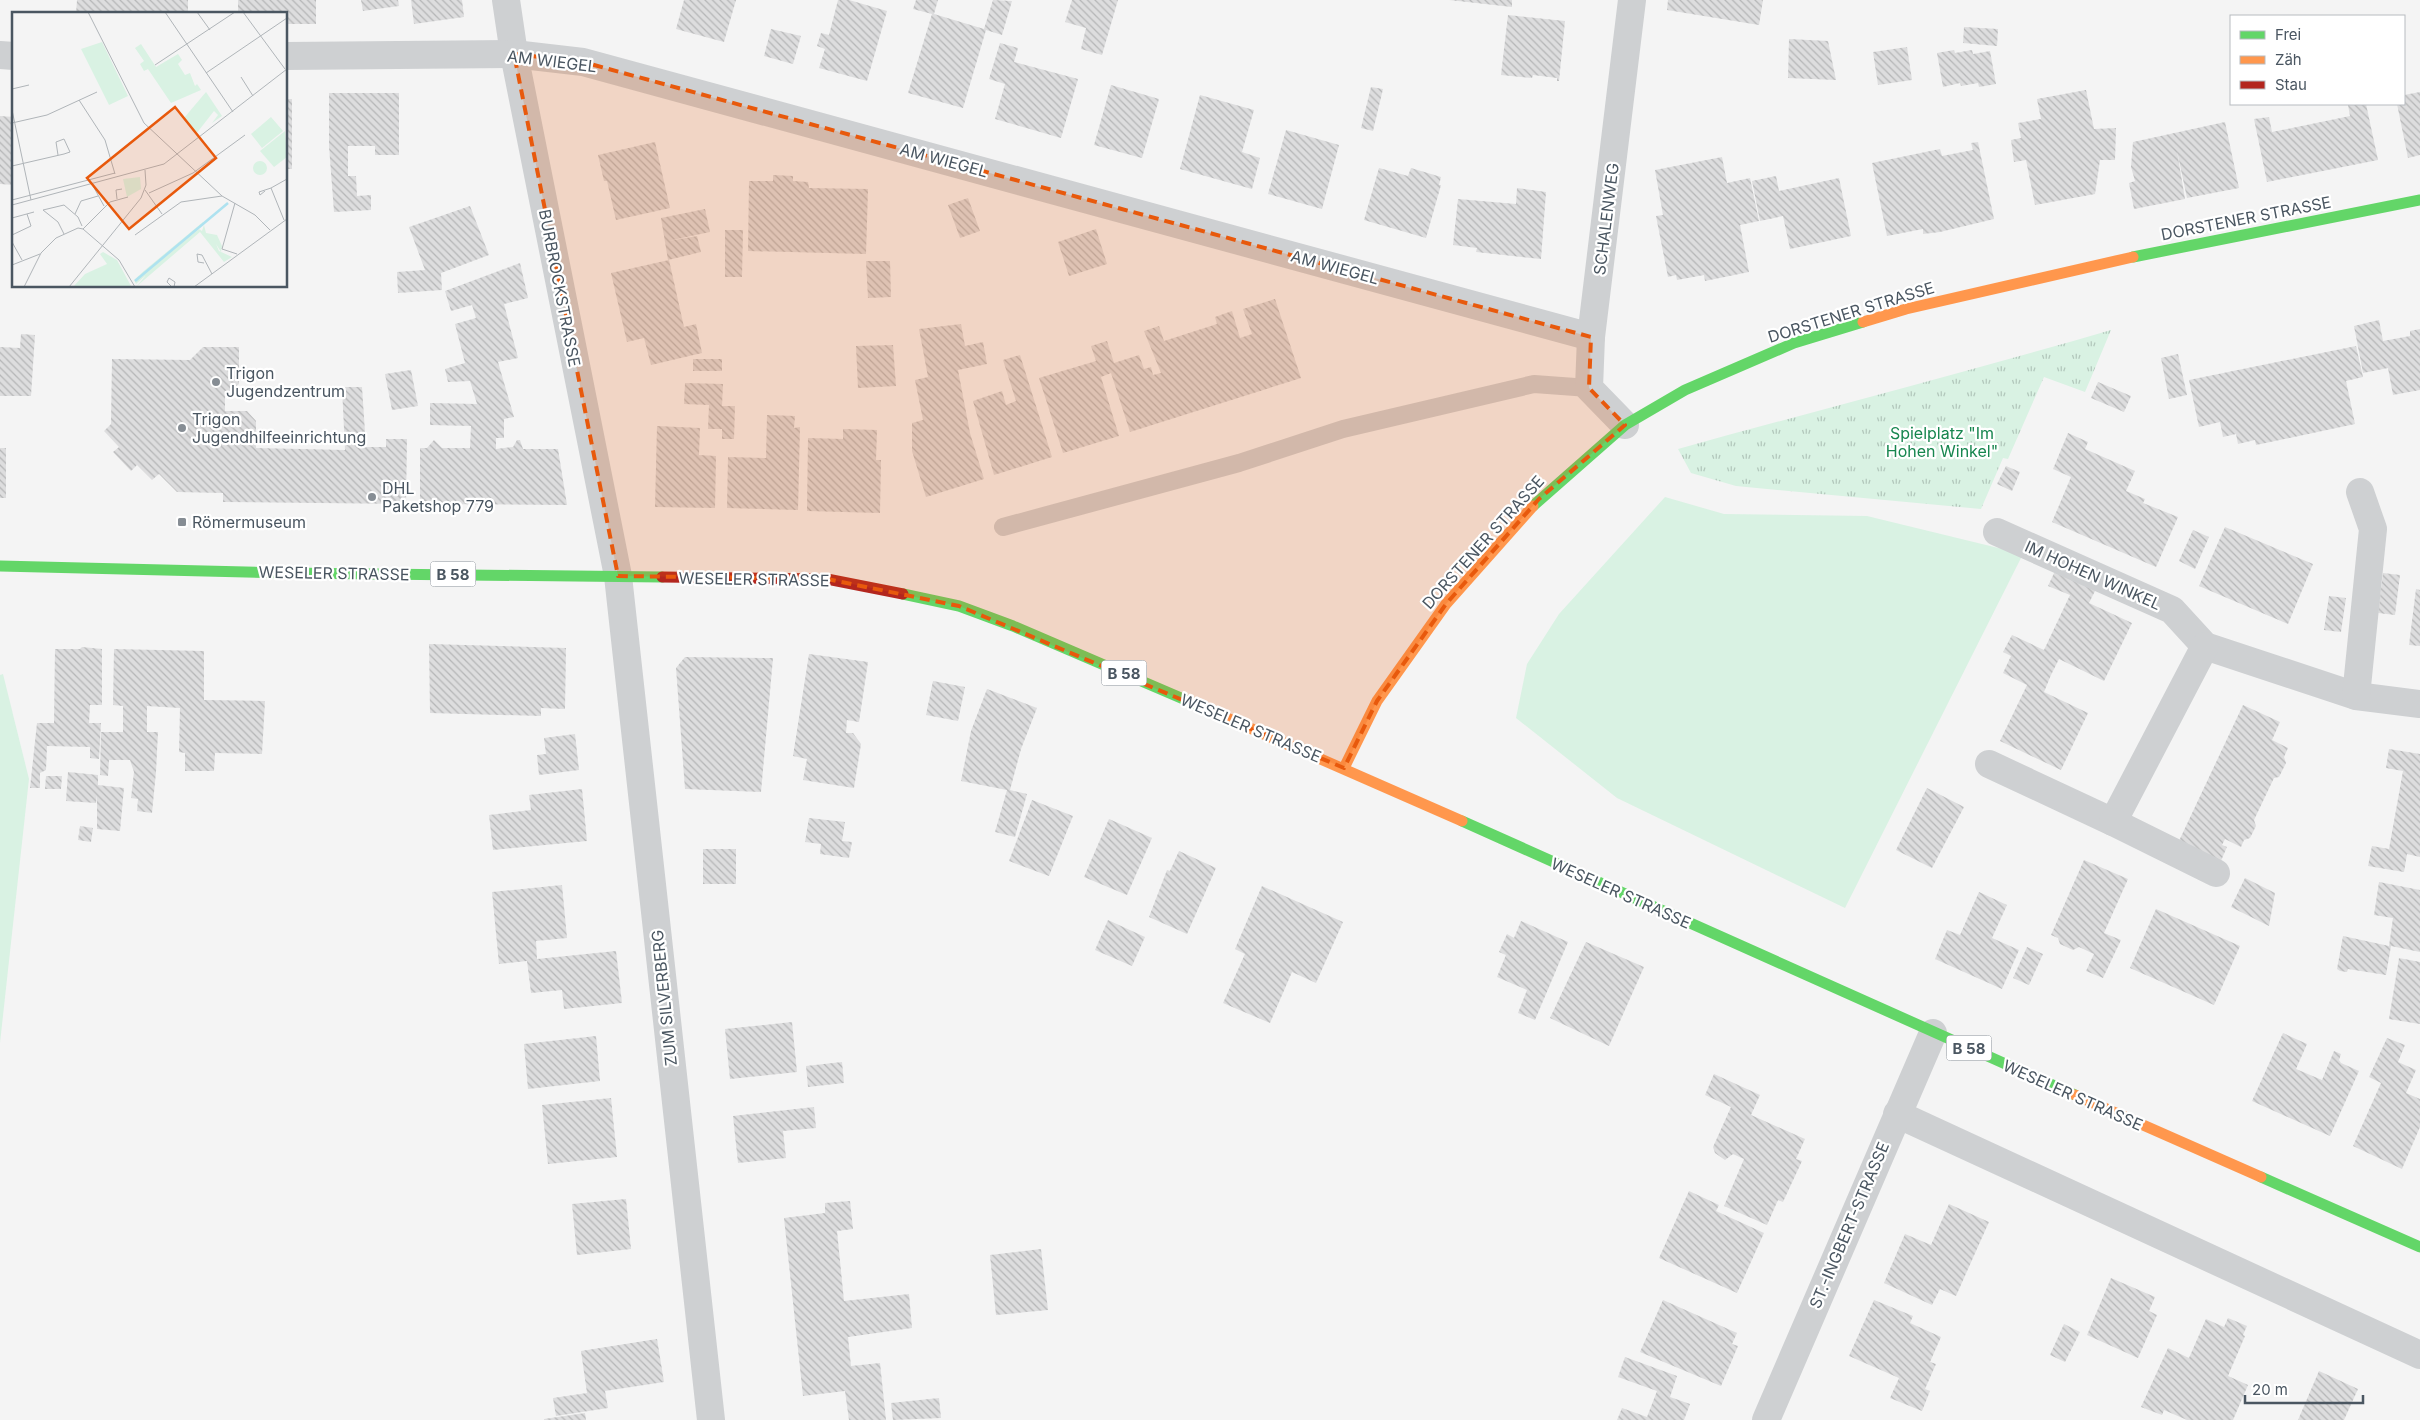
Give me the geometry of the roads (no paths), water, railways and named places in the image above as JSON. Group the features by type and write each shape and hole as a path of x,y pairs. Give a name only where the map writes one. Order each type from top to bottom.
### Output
{"main road":[{"name":"DORSTENER STRASSE","path":"1344,768 1377,702 1446,604 1539,499 1625,425 1685,390 1794,343 1906,309 2070,270 2420,200"},
{"name":"WESELER STRASSE","path":"0,566 288,573 827,579 959,606 1013,626 1344,768 1933,1032 2420,1247"}],"street":[{"name":"BURBROCKSTRASSE","path":"506,0 514,54 618,576"},
{"name":"SCHALENWEG","path":"1589,388 1591,337 1632,0"},
{"name":"AM WIEGEL","path":"288,56 514,54 584,62 1591,337"},
{"path":"1589,388 1625,425"},
{"path":"2356,696 2373,529 2360,492"},
{"name":"IM HOHEN WINKEL","path":"1997,532 2172,610 2204,646"},
{"name":"ZUM SILVERBERG","path":"618,576 711,1420"},
{"path":"2113,822 2204,646 2356,696 2420,704"},
{"path":"1989,764 2113,822 2216,874"},
{"name":"ST.-INGBERT-STRASSE","path":"1766,1420 1933,1032"},
{"path":"1897,1114 2420,1355"}],"lane":[{"path":"1003,527 1239,463 1362,424 1534,384 1589,388"}],"place":[{"name":"Trigon Jugendzentrum","path":"216,382"},
{"name":"Trigon Jugendhilfeeinrichtung","path":"182,428"},
{"name":"DHL Paketshop 779","path":"372,497"},
{"name":"Römermuseum","path":"182,522"}],"park label":[{"name":"Spielplatz \"Im Hohen Winkel\"","path":"1942,442"}]}
